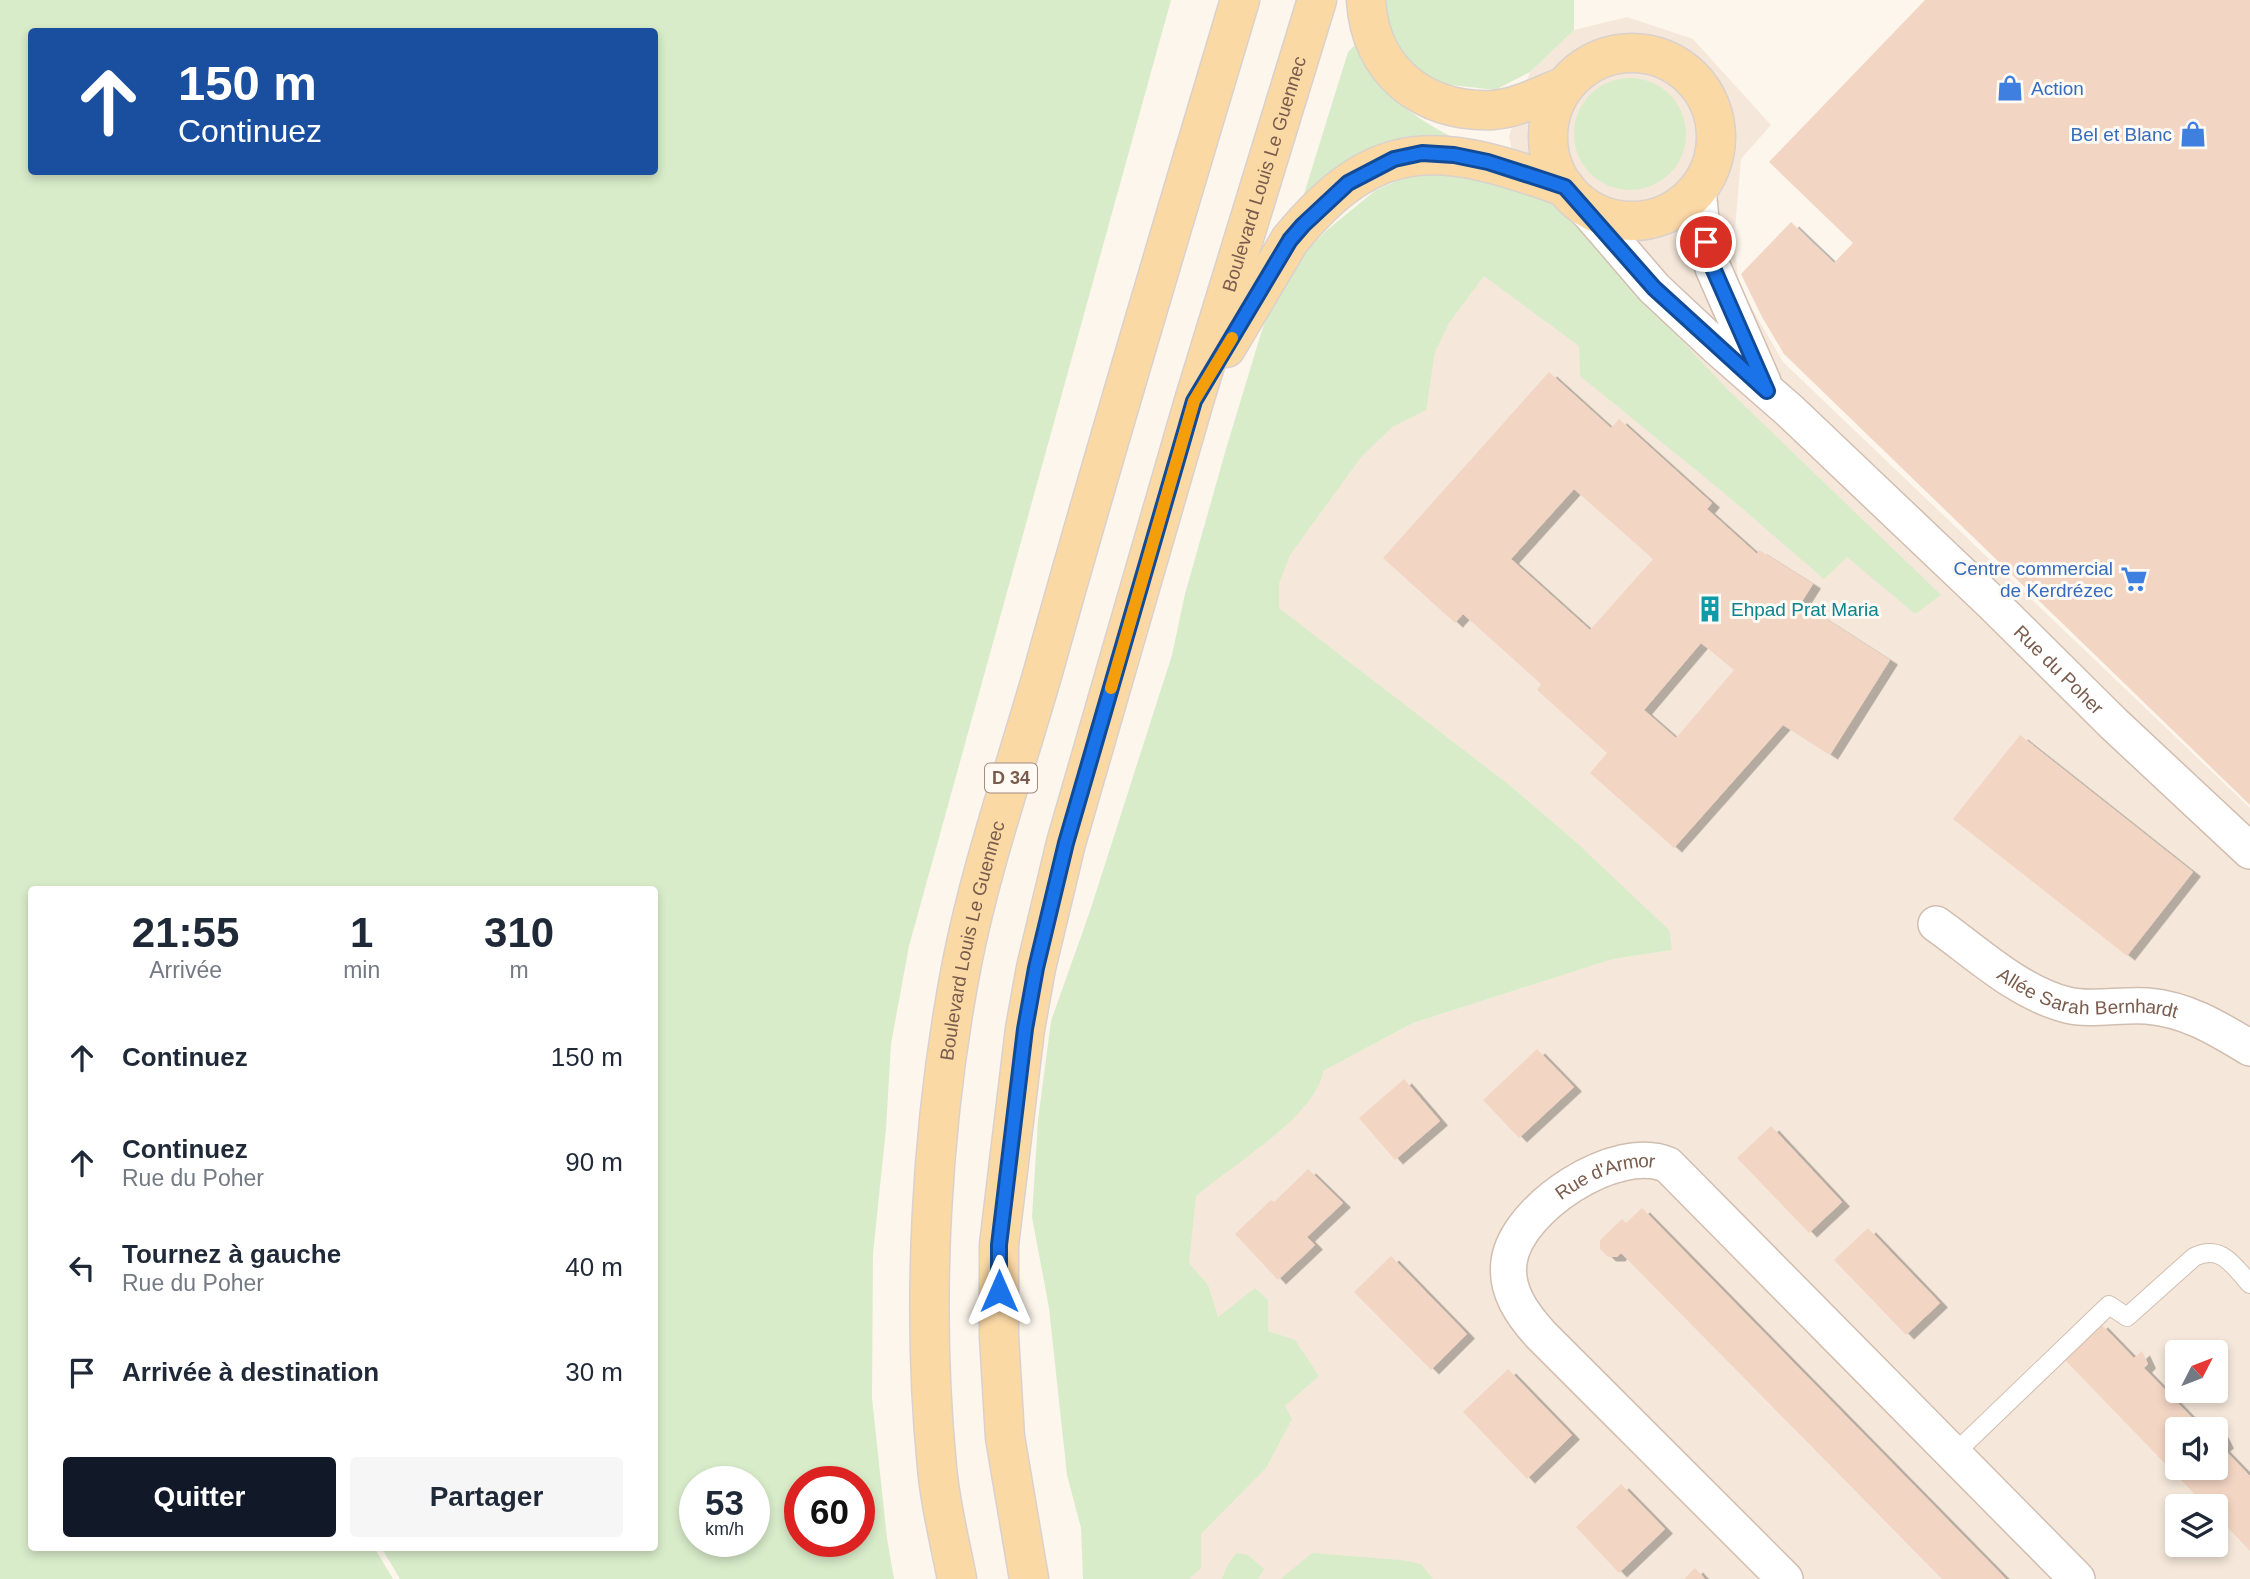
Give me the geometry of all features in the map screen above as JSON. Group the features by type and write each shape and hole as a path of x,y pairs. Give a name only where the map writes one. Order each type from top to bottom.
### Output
{"main road":[{"name":"Boulevard Louis Le Guennec","path":"957,1579 937,1470 931,1365 930,1261 944,1079 962,963 982,877 1044,668 1080,534 1240,0"},
{"name":"Boulevard Louis Le Guennec","path":"1029,1579 1005,1437 999,1336 999,1245 1021,1056 1036,968 1066,843 1194,401 1317,0"},
{"path":"1366,0 1367,21 1376,44 1389,66 1408,87 1422,96 1469,109 1494,110 1511,107 1565,86"},
{"path":"1194,401 1290,240 1324,203 1348,183 1394,159 1422,153 1454,155 1488,162 1572,195 1596,212 1614,219 1651,219 1685,202 1698,189 1710,169 1716,146 1715,124 1707,100 1694,80 1674,64 1652,55 1628,53 1604,57 1576,74 1554,105 1549,125 1549,148 1554,168 1572,195"}],"street":[{"name":"Rue du Poher","path":"1698,189 1702,229 1713,268 1767,391"},
{"name":"Rue du Poher","path":"1572,195 1654,288 1992,603 2115,724 2244,842"},
{"name":"Allée Sarah Bernhardt","path":"1936,923 2011,979 2043,998 2071,1006 2146,1006 2172,1010 2197,1018 2250,1048"},
{"name":"Rue d'Armor","path":"1785,1579 1540,1335 1523,1314 1514,1296 1509,1277 1511,1254 1523,1228 1534,1214 1555,1197 1607,1167 1628,1161 1658,1160 1668,1165 2077,1579"}],"lane":[{"path":"1954,1454 2109,1306 2127,1317 2194,1257 2206,1252 2218,1253 2250,1284"}],"shaded area":[{"path":"1627,17 1693,39 1771,125 1741,159 1734,241 1739,286 1783,362 2250,808 2250,1579 1133,1579 1144,1211 1300,1083 1413,1023 1613,959 1672,950 1576,842 1512,787 1262,596 1361,270 1526,219 1509,136 1530,72 1574,30"}],"green space":[{"path":"0,0 1171,0 909,946 891,1044 886,1129 873,1253 872,1398 894,1579 400,1579 383,1551 658,1551 658,886 28,886 28,1551 376,1551 393,1579 0,1579"},
{"path":"1383,0 1574,0 1574,30 1530,72 1495,90 1435,83 1404,61 1388,25"},
{"path":"1355,45 1374,76 1395,99 1419,118 1450,136 1425,138 1327,179 1304,194 1348,52"},
{"path":"1630,78 1651,82 1670,94 1682,113 1686,134 1682,155 1670,174 1651,186 1630,190 1609,186 1590,174 1578,155 1574,134 1578,113 1590,94 1609,82"},
{"path":"1420,171 1536,190 1586,232 1645,301 1728,390 1941,595 1915,614 1847,557 1824,579 1723,492 1580,376 1579,346 1484,276 1449,323 1435,352 1426,410 1392,427 1362,456 1290,555 1279,584 1279,608 1512,787 1576,842 1669,930 1672,950 1613,959 1413,1023 1323,1071 1317,1088 1306,1105 1289,1122 1196,1196 1189,1263 1208,1285 1218,1317 1255,1288 1268,1300 1268,1331 1295,1340 1319,1376 1285,1406 1292,1419 1266,1468 1201,1534 1201,1568 1189,1579 1083,1579 1081,1528 1067,1475 1049,1308 1032,1217 1038,1120 1051,1021 1090,911 1172,655 1185,594 1226,449 1262,330 1285,272 1327,230 1376,190"},
{"path":"1236,1553 1248,1555 1264,1569 1258,1579 1222,1579"},
{"path":"1312,1553 1421,1564 1433,1579 1281,1579"}],"building":[{"name":"Centre commercial de Kerdrézec","path":"1925,0 2250,0 2250,805 1784,354 1741,274 1791,222 1834,263 1853,243 1769,162"},
{"name":"Ehpad Prat Maria","path":"1549,372 1611,428 1619,419 1712,503 1707,509 1757,554 1759,550 1813,584 1801,603 1890,660 1830,755 1783,725 1674,848 1590,773 1607,753 1537,690 1541,684 1463,614 1455,623 1383,558","holes":["1574,489 1653,559 1590,630 1511,559","1701,643 1734,670 1676,738 1644,710"]},
{"path":"2020,735 2193,872 2127,956 1953,819"},
{"path":"1537,1049 1574,1087 1519,1138 1483,1100"},
{"path":"1404,1079 1440,1121 1395,1160 1359,1118"},
{"path":"1771,1126 1842,1202 1809,1233 1737,1158"},
{"path":"1308,1169 1343,1203 1307,1237 1315,1245 1278,1280 1235,1234"},
{"path":"1642,1208 2006,1579 1942,1579 1621,1253 1617,1257 1608,1257 1600,1249 1600,1240 1622,1219 1626,1223"},
{"path":"1868,1228 1940,1303 1906,1335 1834,1260"},
{"path":"1391,1256 1467,1334 1431,1370 1354,1292"},
{"path":"2100,1323 2134,1358 2142,1351 2148,1364 2144,1368 2165,1390 2165,1404 2179,1404 2191,1417 2165,1417 2165,1464 2063,1358"},
{"path":"1508,1369 1572,1435 1527,1479 1463,1412"},
{"path":"2228,1453 2250,1476 2250,1551 2228,1528 2228,1494 2194,1494 2181,1480 2228,1480"},
{"path":"1621,1484 1665,1529 1619,1573 1576,1527"},
{"path":"1695,1568 1705,1579 1684,1579"}],"slow traffic":[{"path":"1111,688 1194,401 1232,338"}],"place":[{"name":"Action","path":"2010,88"},
{"name":"Bel et Blanc","path":"2193,134"},
{"name":"Centre commercial de Kerdrézec","path":"2134,579"},
{"name":"Ehpad Prat Maria","path":"1710,609"}],"route":[{"path":"999,1291 999,1245 1025,1029 1036,968 1066,843 1194,401 1290,240 1324,203 1348,183 1394,159 1422,153 1454,155 1523,172 1565,187 1654,288 1767,391 1713,268 1706,242"}]}
